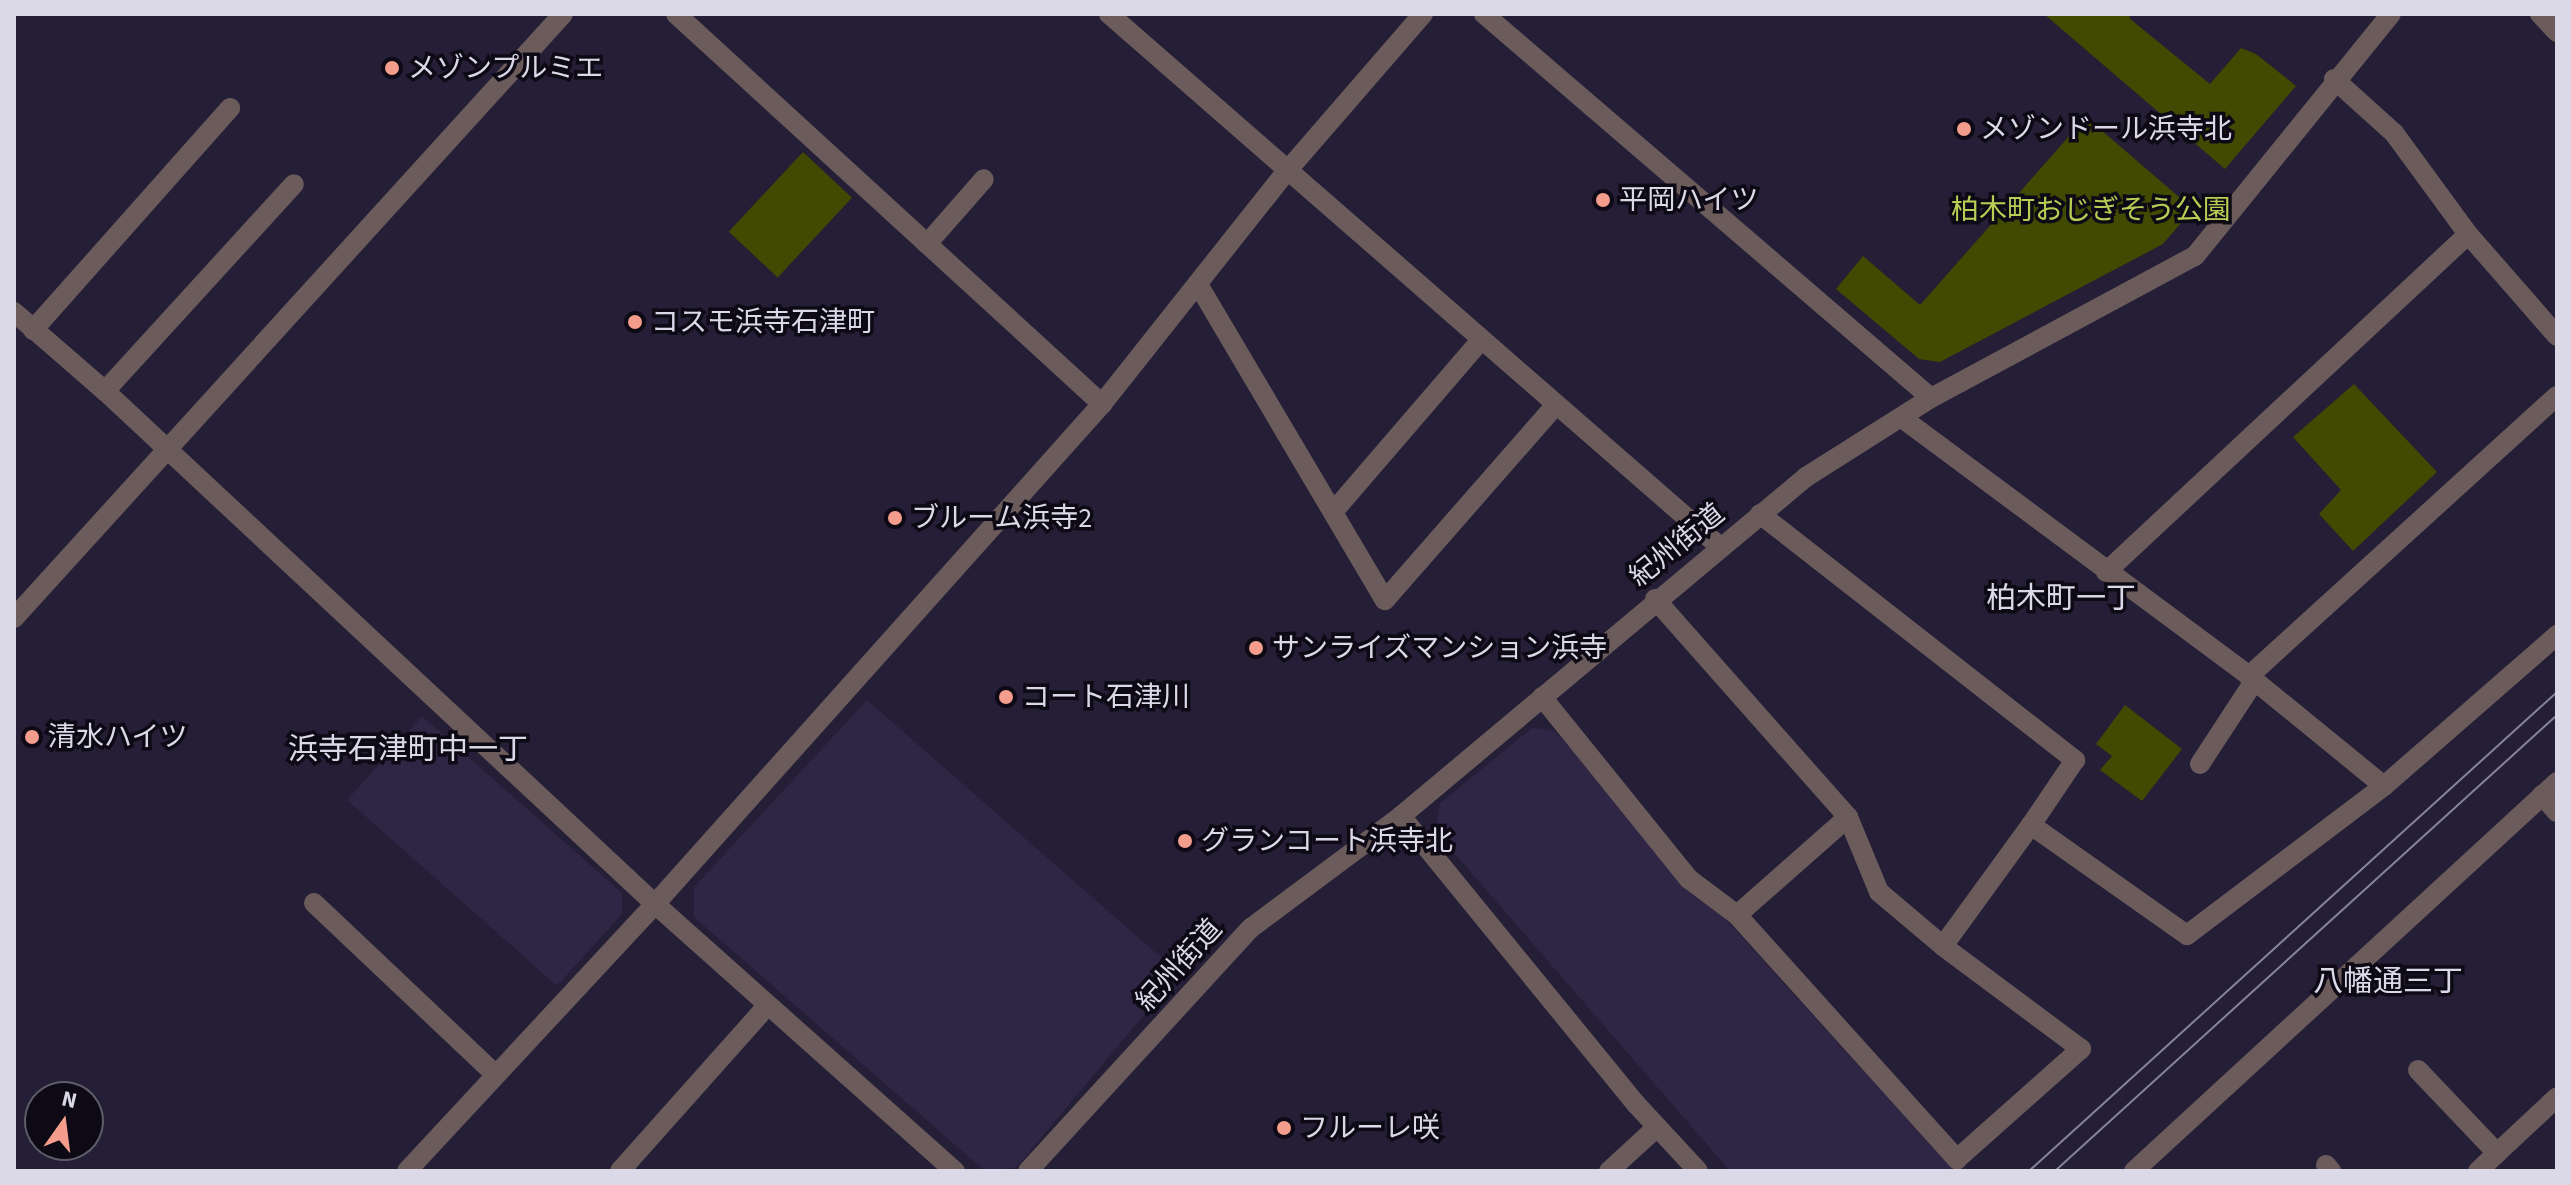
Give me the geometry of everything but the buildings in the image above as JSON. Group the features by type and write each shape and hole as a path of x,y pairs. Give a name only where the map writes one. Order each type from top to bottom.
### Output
{"street":[{"path":"14,618 563,14"},
{"path":"676,14 1102,404"},
{"path":"1109,14 1719,546"},
{"path":"407,1171 655,904 1102,404 1199,286 1287,171 1423,14"},
{"path":"1484,14 1931,398"},
{"name":"紀州街道","path":"1028,1171 1251,928 1401,816 1655,599 1806,477 1931,398 2195,256 2334,79 2391,14"},
{"path":"2540,14 2557,32"},
{"path":"2334,79 2394,133 2468,234 2557,336"},
{"path":"230,108 21,324 105,391 655,904 955,1171"},
{"path":"927,244 984,179"},
{"path":"105,391 294,184"},
{"path":"2106,572 2468,234"},
{"path":"1199,286 1385,600 1556,405"},
{"path":"1333,512 1481,340"},
{"path":"2200,764 2252,678 2557,396"},
{"path":"1902,418 2252,678 2384,786"},
{"path":"1760,514 2075,760 1943,946"},
{"path":"1542,697 1689,879 1737,915 1957,1159 2081,1049 1943,946 1879,892 1848,817 1655,599"},
{"path":"2031,825 2187,935 2384,786 2557,635"},
{"path":"2134,1171 2550,788 2557,812"},
{"path":"1401,816 1657,1127 1698,1171"},
{"path":"1737,915 1848,817"},
{"path":"314,903 496,1075"},
{"path":"620,1171 768,1005"},
{"path":"2418,1070 2497,1153"},
{"path":"2478,1171 2557,1097"},
{"path":"1609,1171 1657,1127"}],"shaded area":[{"path":"867,700 1179,973 1016,1168 985,1171 694,917 694,887"},
{"path":"422,716 622,893 622,914 557,986 347,800"},
{"path":"1532,728 1555,731 1954,1171 1730,1171 1436,832 1440,803"}],"green space":[{"path":"2044,14 2132,14 2129,18 2210,84 2241,48 2256,54 2296,86 2225,169"},
{"name":"柏木町おじぎそう公園","path":"2086,117 2193,209 2163,244 1940,362 1919,359 1836,289 1863,256 1920,305"},
{"path":"803,152 852,198 778,277 729,232"},
{"path":"2354,384 2437,472 2353,551 2319,514 2341,490 2293,437"},
{"path":"2125,705 2182,749 2142,801 2100,770 2112,756 2096,744"}],"tram line":[{"path":"2029,1171 2557,692"},
{"path":"2055,1171 2557,715"}],"place":[{"name":"メゾンプルミエ","path":"392,68"},
{"name":"メゾンドール浜寺北","path":"1964,129"},
{"name":"平岡ハイツ","path":"1603,200"},
{"name":"コスモ浜寺石津町","path":"635,322"},
{"name":"ブルーム浜寺2","path":"895,518"},
{"name":"サンライズマンション浜寺","path":"1256,648"},
{"name":"コート石津川","path":"1006,697"},
{"name":"清水ハイツ","path":"32,737"},
{"name":"グランコート浜寺北","path":"1185,841"},
{"name":"フルーレ咲","path":"1284,1128"}],"district":[{"name":"柏木町一丁","path":"2061,599"},
{"name":"浜寺石津町中一丁","path":"408,750"},
{"name":"八幡通三丁","path":"2388,982"}]}
